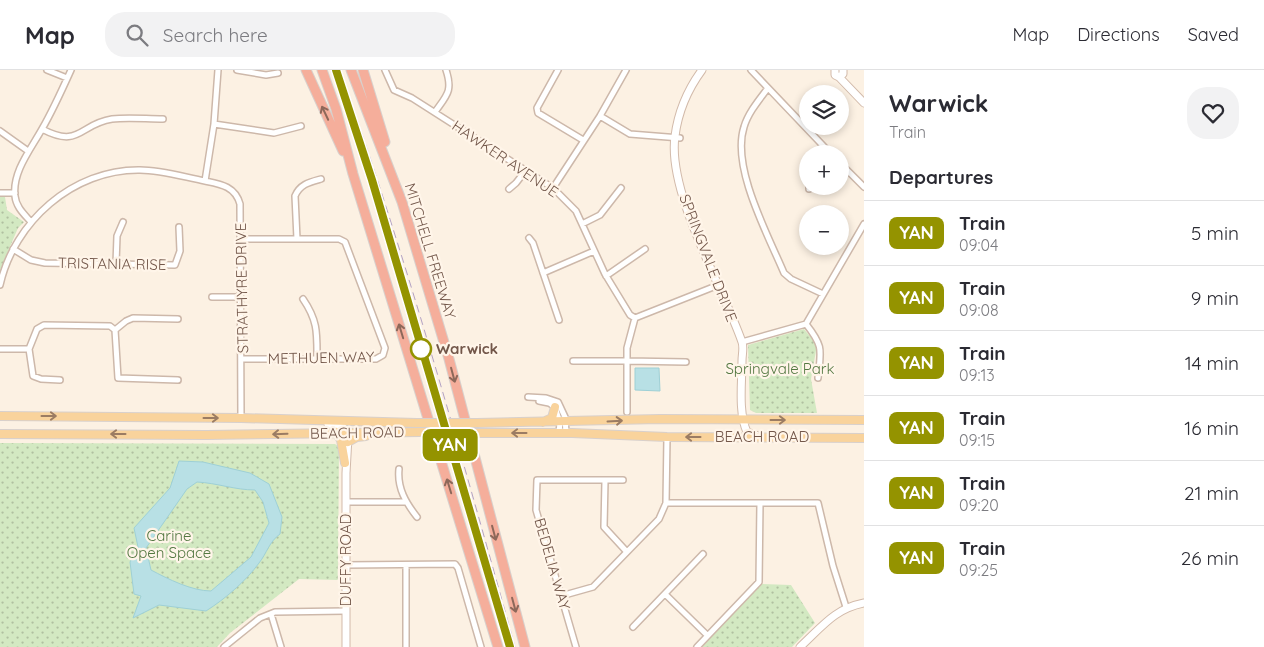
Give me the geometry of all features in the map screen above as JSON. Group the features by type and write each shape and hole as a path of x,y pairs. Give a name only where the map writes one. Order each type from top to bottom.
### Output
{"highway":[{"path":"306,70 353,174"},
{"path":"322,70 336,109 353,174 498,647"},
{"name":"MITCHELL FREEWAY","path":"351,70 402,202 449,359 525,647"},
{"path":"363,70 402,202"}],"main road":[{"path":"539,423 552,418 555,407"},
{"name":"BEACH ROAD","path":"0,416 241,418 418,423 864,420"},
{"name":"BEACH ROAD","path":"0,432 12,434 274,435 336,432 420,432 563,433 667,437 864,438"},
{"path":"336,432 341,440 345,463"},
{"path":"348,442 357,437 402,432"}],"street":[{"path":"47,70 67,78"},
{"path":"31,222 20,210 15,193 28,151 42,129 71,70"},
{"path":"205,181 214,124 218,70"},
{"path":"237,70 266,74 278,73"},
{"name":"HAWKER AVENUE","path":"384,70 394,90 435,112 554,188 576,211 606,276 630,315 635,318"},
{"path":"435,112 448,94 451,84 446,70"},
{"path":"558,70 537,108 538,113 583,140"},
{"path":"554,188 600,116 626,70"},
{"name":"SPRINGVALE DRIVE","path":"702,70 690,88 681,113 677,138 682,193 744,342 742,412 744,420"},
{"name":"SPRINGVALE DRIVE","path":"677,138 694,90 707,70"},
{"path":"751,70 822,145"},
{"path":"840,72 864,97"},
{"path":"840,72 864,102"},
{"path":"768,88 752,110 743,128 741,150 743,173 784,273 791,279 823,294"},
{"path":"600,116 630,134 677,138"},
{"path":"42,129 62,138 72,136 110,120 163,120"},
{"path":"214,124 274,133 302,126"},
{"path":"0,131 28,151"},
{"name":"STRATHYRE DRIVE","path":"0,285 13,249 31,222 58,196 74,187 114,173 140,170 228,186 237,195 241,208 239,297 243,359 241,418"},
{"path":"509,189 516,184 526,170"},
{"path":"849,172 864,187"},
{"path":"297,239 295,196 297,190 302,185 322,179"},
{"path":"582,224 600,215 621,188"},
{"path":"0,193 15,193"},
{"path":"116,264 117,236 123,222"},
{"path":"744,342 806,324 864,224"},
{"name":"TRISTANIA RISE","path":"13,249 32,260 45,263 176,265 180,251 179,227"},
{"path":"529,238 533,243 560,320"},
{"name":"METHUEN WAY","path":"241,239 339,239 346,243 385,348 383,355 378,359 243,359"},
{"path":"606,276 645,248"},
{"path":"543,273 594,251"},
{"path":"627,412 627,348 635,318 720,284"},
{"path":"212,296 239,297"},
{"path":"303,299 317,326 317,359"},
{"path":"115,330 126,320 133,318 178,319"},
{"path":"806,324 819,340 821,348 818,378"},
{"path":"60,380 37,379 34,376 29,349 37,329 44,325 110,326 115,330 118,378 178,380"},
{"path":"0,349 29,349"},
{"path":"573,361 686,362"},
{"path":"528,398 546,398 558,402 563,423 563,433"},
{"path":"539,401 549,403 555,407 563,423"},
{"path":"291,420 304,423 337,424 344,428 346,432 355,424 366,422"},
{"path":"728,437 741,433 744,420"},
{"path":"744,420 747,432 766,437"},
{"name":"DUFFY ROAD","path":"346,432 348,442 346,473 346,647"},
{"name":"DUFFY ROAD","path":"346,432 346,473"},
{"path":"561,596 593,587 659,519 666,502 667,437"},
{"path":"399,470 398,480 406,502 417,517"},
{"name":"BEDELIA WAY","path":"576,647 536,510 537,480 605,481"},
{"path":"623,480 605,481 604,527 628,552"},
{"path":"346,502 406,502"},
{"path":"666,502 818,502 833,566 846,607"},
{"path":"697,647 758,582 760,502"},
{"path":"633,627 703,554"},
{"path":"346,565 456,565 481,647"},
{"path":"406,565 406,647"},
{"path":"664,594 708,636"},
{"path":"800,647 846,607 864,603"},
{"path":"224,647 260,618 271,614 285,611 346,611"},
{"path":"271,614 281,647"}],"green space":[{"path":"0,197 5,197 7,210 24,222 18,228 0,270"},
{"name":"Springvale Park","path":"804,329 817,345 811,379 817,413 756,413 750,410 748,345"},
{"name":"Carine Open Space","path":"0,443 335,444 339,447 338,580 299,579 230,633 217,647 0,647"},
{"path":"761,584 791,585 815,623 792,647 702,647"}],"water":[{"path":"635,368 659,368 660,391 635,390"},
{"path":"179,461 203,462 250,473 269,484 282,517 280,534 273,540 262,559 242,583 206,611 159,605 133,618 141,596 134,594 130,562 138,547 134,528 170,488","holes":["197,482 255,490 263,502 269,523 251,557 211,591 188,587 151,570 146,548 187,489"]}],"railway":[{"path":"340,70 411,285 454,429 515,647"},
{"path":"389,239 477,534"}],"train":[{"name":"YAN","path":"336,70 357,130 510,647"}],"place":[{"name":"Warwick","path":"421,349"}]}
